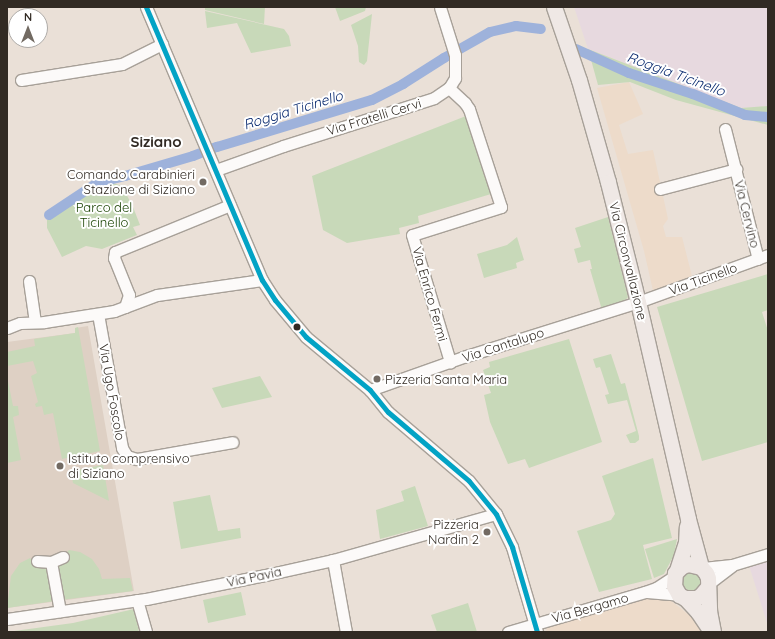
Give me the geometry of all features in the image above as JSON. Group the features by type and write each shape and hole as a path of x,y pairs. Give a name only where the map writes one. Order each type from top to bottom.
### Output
{"main road":[{"name":"Via Circonvallazione","path":"554,7 579,80 608,182 638,302 688,519 702,568"},
{"path":"688,519 686,543 675,574 674,586 698,612 712,632"},
{"path":"675,574 688,564 702,568 706,573 712,632"},
{"path":"682,596 696,598 700,596 708,586"}],"street":[{"path":"146,7 262,280 275,300 306,337 370,390 388,412 469,481 496,514 512,547 536,628"},
{"path":"440,7 454,56 454,78 449,88"},
{"path":"21,80 122,64 162,44"},
{"name":"Via Fratelli Cervi","path":"216,170 286,145 434,98 449,88"},
{"name":"Via Enrico Fermi","path":"449,88 469,108 501,207 412,235 450,362"},
{"name":"Via Cervino","path":"725,129 763,257"},
{"name":"Via Cervino","path":"660,189 736,169"},
{"path":"125,306 129,295 114,256 116,251 230,205"},
{"name":"Via Ticinello","path":"638,302 763,257"},
{"path":"7,328 20,323 114,311 157,294 262,280"},
{"path":"29,281 35,322"},
{"name":"Via Cantalupo","path":"370,390 450,362 638,302"},
{"name":"Via Ugo Foscolo","path":"98,314 122,448 127,456 137,459 233,442"},
{"name":"Via Pavia","path":"7,619 137,600 263,576 333,560 496,514"},
{"path":"702,568 732,565 768,554"},
{"path":"37,561 51,562 63,557"},
{"path":"333,560 346,632"},
{"path":"51,562 60,611"},
{"path":"708,586 732,565"},
{"name":"Via Bergamo","path":"508,632 536,628 645,592 656,588 675,574"},
{"name":"Via Bergamo","path":"645,592 682,596"},
{"path":"137,600 146,632"}],"shaded area":[{"path":"574,7 768,7 768,106 742,108 588,49"},
{"path":"629,82 643,114 619,125 628,154 653,150 668,219 663,226 666,237 682,237 692,276 689,282 654,295 644,251 597,88"},
{"name":"Istituto comprensivo di Siziano","path":"88,326 134,591 7,608 7,342 75,333 75,328"},
{"path":"768,549 768,626 746,556"},
{"path":"651,598 670,600 698,622 701,632 546,632 547,627 620,605"}],"green space":[{"path":"205,7 265,7 264,24 205,10"},
{"path":"335,7 366,7 365,11 340,21"},
{"path":"205,11 284,29 289,36 291,46 251,53 237,23 207,28"},
{"path":"372,14 367,61 364,65 359,62 358,46 351,25"},
{"path":"588,49 741,108 768,106 768,125 676,100 630,82 598,85"},
{"path":"466,116 491,194 418,216 419,223 399,228 400,234 347,243 323,230 312,176"},
{"name":"Parco del Ticinello","path":"113,183 122,186 133,207 140,225 133,227 137,235 102,249 86,246 62,257 47,228 47,220 88,188"},
{"path":"608,217 628,297 623,303 602,310 590,269 592,269 590,260 578,263 574,249 581,247 575,228"},
{"path":"517,237 524,260 516,263 517,268 484,278 477,254 507,245"},
{"path":"768,274 768,310 762,312 768,331 768,442 702,461 657,307"},
{"path":"78,327 100,451 62,459 53,413 44,415 42,406 36,407 35,404 38,402 31,376 37,373 33,361 7,366 7,352 35,346 34,339 75,333 75,328"},
{"path":"569,339 602,442 529,468 525,459 508,464 490,422 484,395 491,393 483,370 490,367 489,362"},
{"path":"611,354 621,384 625,383 639,436 639,440 635,443 630,443 626,435 636,431 627,400 608,404 605,395 609,394 600,367 596,368 593,359"},
{"path":"260,376 272,397 222,408 212,388"},
{"path":"8,381 13,406 18,406 19,415 13,417 21,460 7,463"},
{"path":"653,458 672,538 643,545 652,579 599,592 577,531 611,520 615,514 602,476"},
{"path":"103,465 109,501 73,483 71,471"},
{"path":"415,486 428,526 380,539 376,510 404,501 401,491"},
{"path":"210,495 218,531 240,528 241,538 181,549 173,502"},
{"path":"677,539 674,555 664,574 654,578 645,549"},
{"path":"69,550 80,552 92,559 99,569 102,579 130,578 133,591 61,600 54,566"},
{"path":"30,558 34,564 47,567 55,601 7,608 11,576 20,563"},
{"path":"692,571 699,574 702,581 699,588 692,591 685,588 682,581 685,574"},
{"path":"241,592 246,615 208,623 203,600"},
{"path":"468,603 477,632 437,632 431,615"},
{"path":"134,609 139,632 7,632 73,623"}],"waterway":[{"name":"Roggia Ticinello","path":"49,215 97,183 193,156 217,147 372,100 403,84 444,58 490,32 516,26 541,29"},
{"name":"Roggia Ticinello","path":"576,49 629,73 693,94 745,115 768,117"}],"transit line":[{"path":"146,7 262,280 275,300 306,337 370,390 388,412 469,481 496,514 512,547 537,632"}],"place":[{"name":"Comando Carabinieri Stazione di Siziano","path":"203,182"},
{"name":"Pizzeria Santa Maria","path":"377,379"},
{"name":"Istituto comprensivo di Siziano","path":"60,466"},
{"name":"Pizzeria Nardin 2","path":"487,532"}],"district":[{"name":"Siziano","path":"156,142"}]}
